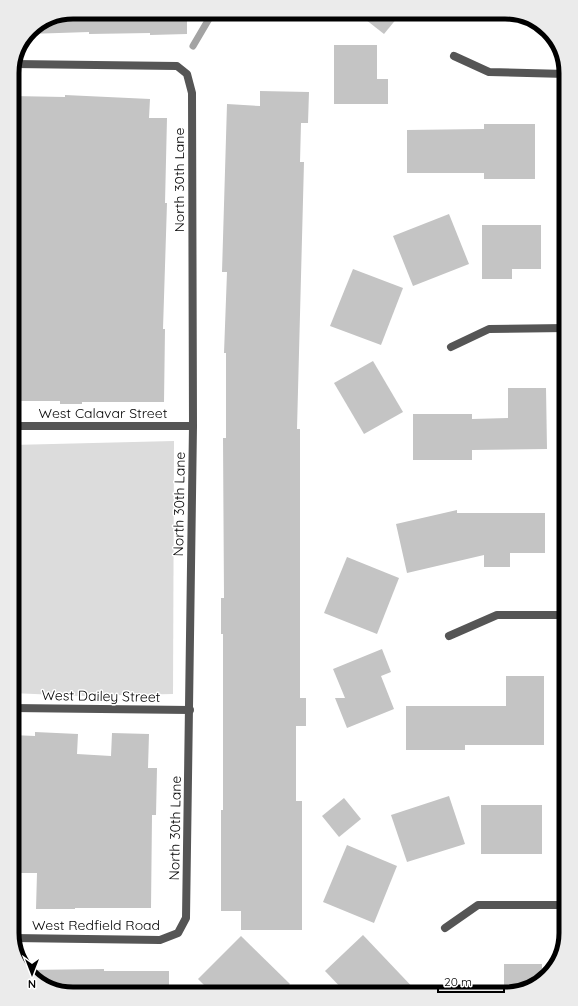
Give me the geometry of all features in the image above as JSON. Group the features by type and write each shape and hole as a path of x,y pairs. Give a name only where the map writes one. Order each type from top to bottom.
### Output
{"street":[{"path":"454,56 489,72 559,74"},
{"name":"North 30th Lane","path":"20,64 178,66 187,74 192,93 193,426 190,710 186,918 178,933"},
{"path":"451,347 489,329 559,328"},
{"name":"West Calavar Street","path":"19,426 193,426"},
{"path":"449,636 496,615 559,615"},
{"name":"West Dailey Street","path":"19,708 190,710"},
{"path":"446,928 478,905 559,905"},
{"name":"West Redfield Road","path":"19,938 160,940 178,933"}],"shaded area":[{"path":"174,441 173,694 79,696 19,693 19,445"}],"building":[{"path":"66,19 187,19 187,34 89,34 89,32 35,34 46,26"},
{"path":"365,19 396,19 384,34"},
{"path":"334,45 377,45 377,79 388,79 388,104 334,104"},
{"path":"260,91 309,92 308,123 301,123 300,162 304,162 297,429 300,429 300,698 306,698 306,726 296,726 296,801 302,801 302,930 241,930 241,911 221,911 221,810 223,810 223,634 221,634 221,598 224,598 223,438 226,438 226,353 224,353 227,272 222,272 227,104 260,106"},
{"path":"65,95 150,99 149,118 167,118 165,203 167,203 163,329 165,329 164,402 82,402 82,404 60,404 60,401 19,401 19,96 65,97"},
{"path":"484,124 535,124 535,179 484,179 484,173 407,173 407,130 484,129"},
{"path":"449,214 469,264 413,286 393,236"},
{"path":"482,225 541,225 541,269 512,269 512,279 482,279"},
{"path":"353,269 403,288 381,345 330,326"},
{"path":"373,361 403,412 364,434 334,383"},
{"path":"508,388 546,388 547,449 472,450 472,460 413,460 413,414 472,414 472,419 508,418"},
{"path":"457,510 457,513 545,513 545,553 510,553 510,567 484,567 484,555 407,573 396,524"},
{"path":"347,557 399,578 377,634 324,613"},
{"path":"382,649 391,672 381,676 394,709 347,728 335,698 345,698 333,669"},
{"path":"506,676 544,676 544,745 465,745 465,750 406,750 406,706 506,706"},
{"path":"35,732 78,734 77,754 111,756 112,733 149,734 148,768 157,768 156,815 152,815 151,908 36,909 37,873 19,873 19,735 35,736"},
{"path":"449,796 465,844 407,862 391,815"},
{"path":"344,798 361,819 339,837 322,816"},
{"path":"481,805 542,805 542,854 481,854"},
{"path":"347,845 397,866 374,923 323,902"},
{"path":"363,935 412,987 340,987 325,971"},
{"path":"241,936 290,984 287,987 206,987 198,979"},
{"path":"504,964 542,964 542,973 535,978 519,985 504,987"},
{"path":"104,969 104,971 169,971 169,987 69,987 49,981 33,970"}],"waterway":[{"path":"193,46 209,19"}]}
